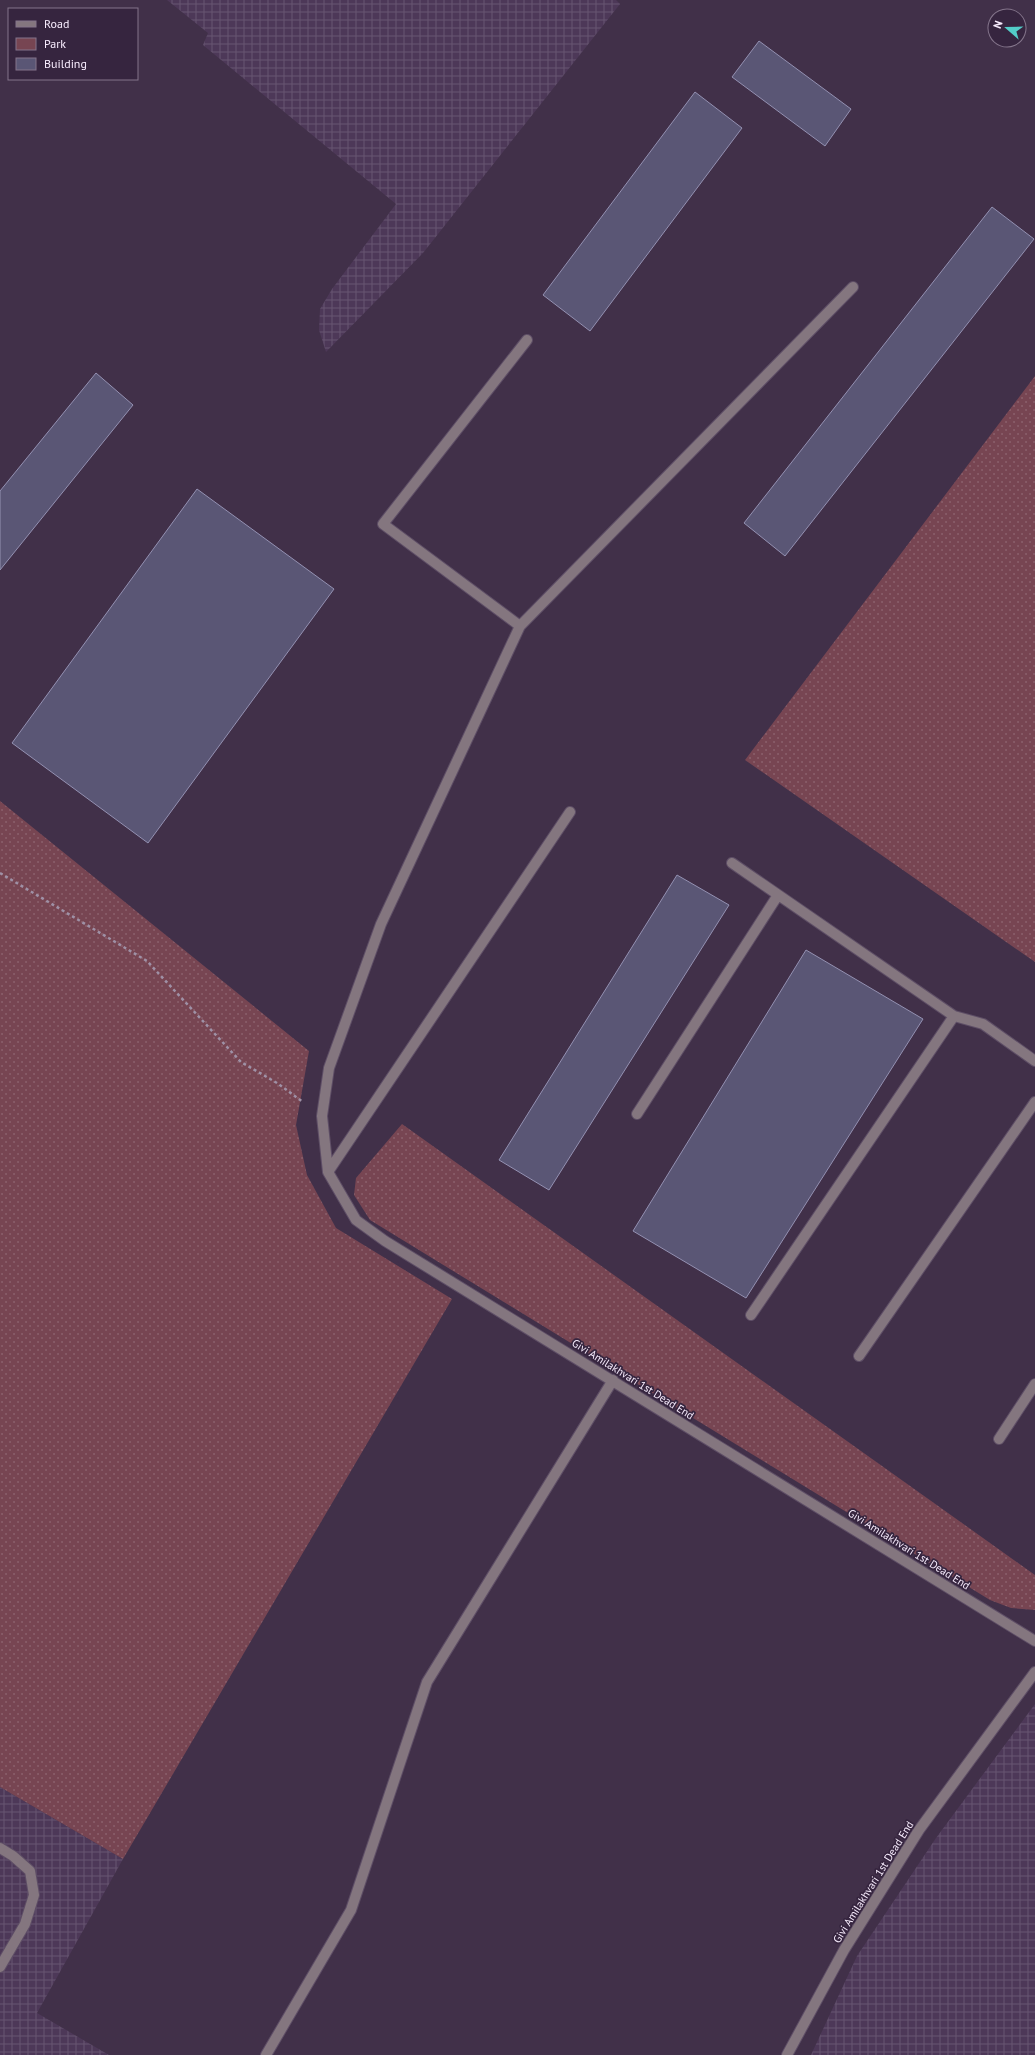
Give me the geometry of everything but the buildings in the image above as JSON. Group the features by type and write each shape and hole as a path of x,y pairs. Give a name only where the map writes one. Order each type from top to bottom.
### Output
{"street":[{"name":"Givi Amilakhvari 1st Dead End","path":"853,287 520,626 381,924 329,1068 322,1116 328,1172 356,1220 386,1241 1035,1641"},
{"path":"520,626 383,524 528,340"},
{"path":"328,1172 570,812"},
{"path":"732,863 954,1016 983,1024 1035,1061"},
{"path":"637,1114 778,895"},
{"path":"751,1315 954,1016"},
{"path":"859,1356 1035,1102"},
{"path":"266,2055 351,1910 428,1682 613,1380"},
{"path":"999,1439 1035,1384"},
{"name":"Givi Amilakhvari 1st Dead End","path":"787,2055 844,1950 919,1830 1035,1672"},
{"path":"0,1848 13,1856 30,1871 34,1895 25,1924 0,1967"}],"path":[{"path":"0,873 147,961 241,1062 277,1082 322,1116"}],"shaded area":[{"path":"167,0 616,0 620,4 423,253 326,352 319,330 320,309 332,289 396,204 203,45 208,33"},
{"path":"1035,1704 1035,2055 811,2055 857,1956 936,1838"},
{"path":"0,1787 123,1859 37,2013 109,2055 0,2055"}],"green space":[{"path":"1035,376 1035,962 745,760"},
{"path":"0,801 309,1051 296,1125 307,1175 336,1228 452,1299 123,1859 0,1787"},
{"path":"402,1124 1035,1575 1035,1610 1011,1608 990,1600 370,1220 354,1195 356,1178"}]}
